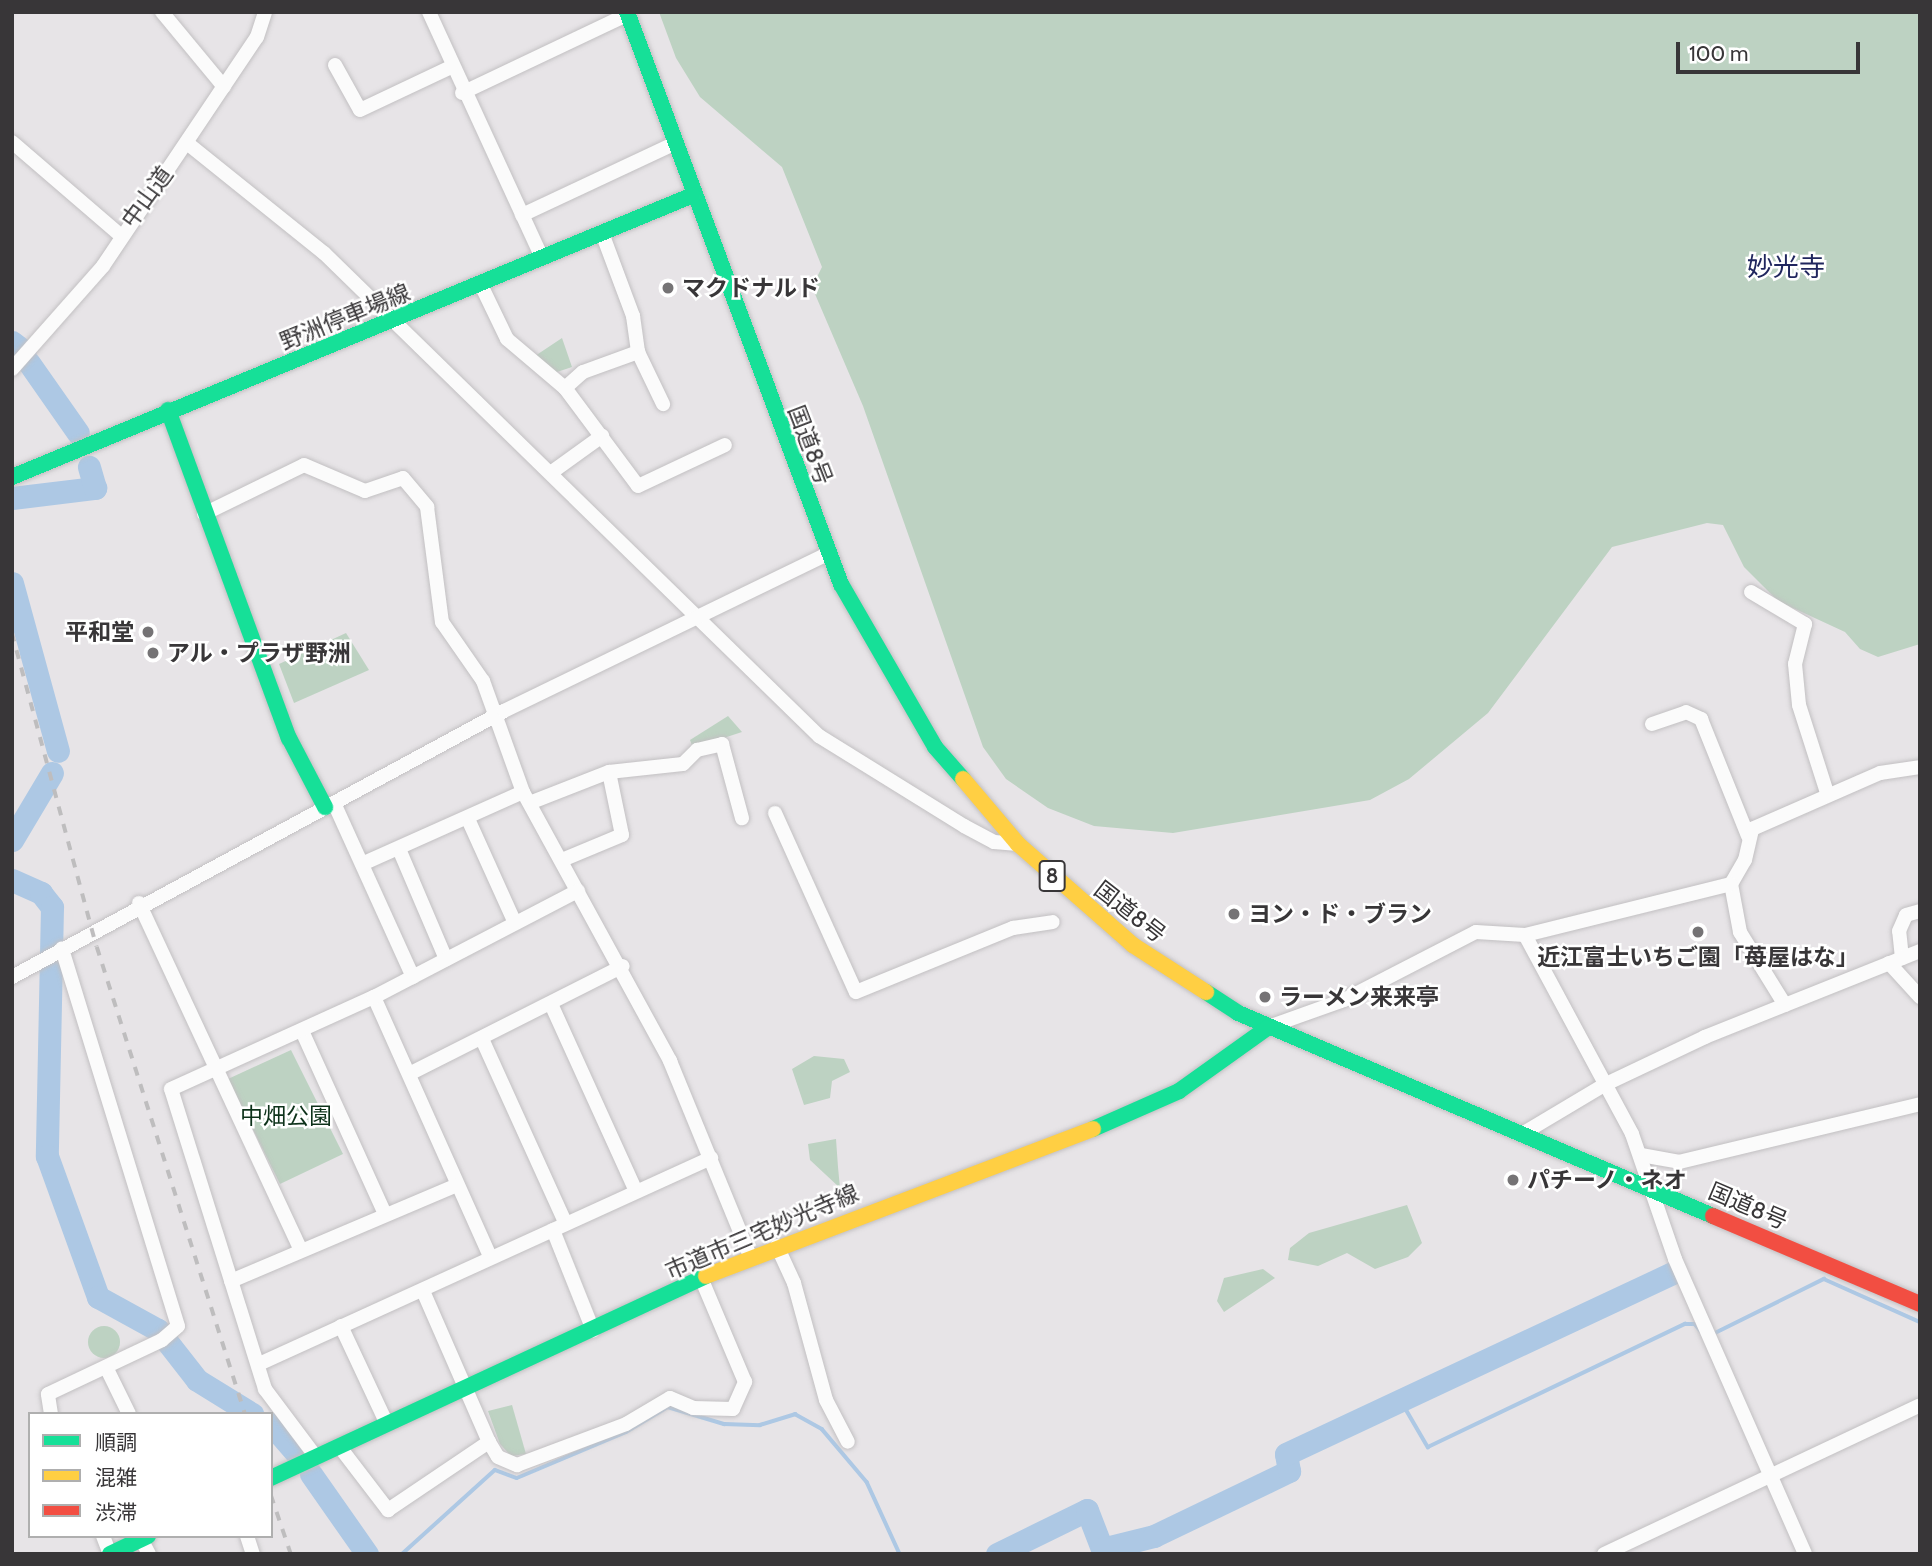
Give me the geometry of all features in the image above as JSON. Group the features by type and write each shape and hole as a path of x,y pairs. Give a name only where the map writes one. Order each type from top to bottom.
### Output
{"main road":[{"name":"国道8号","path":"628,13 827,554 909,708 1018,844 1133,945 1267,1028 1920,1304"},
{"name":"野洲停車場線","path":"12,477 168,410 395,321 693,195"},
{"path":"168,410 204,514 289,738 329,805"},
{"name":"市道市三宅妙光寺線","path":"273,1477 750,1256 1131,1115 1179,1091 1267,1028"},
{"path":"110,1554 146,1543"}],"street":[{"path":"162,12 224,87"},
{"name":"中山道","path":"12,369 72,308 224,87 265,12"},
{"path":"429,12 451,67 542,258"},
{"path":"463,93 628,13"},
{"path":"335,65 360,110 451,67"},
{"path":"12,142 120,235"},
{"path":"187,142 324,253 552,472 694,618 843,755 994,842 1018,844"},
{"path":"522,215 676,143"},
{"path":"602,233 633,316 638,352 663,404"},
{"path":"481,285 508,339 565,388 638,486 725,445"},
{"path":"565,388 583,372 638,352"},
{"path":"552,472 603,436"},
{"path":"204,514 304,465 365,491 403,478 426,507 442,622 483,681 494,716 527,797 578,891 623,965 711,1158 750,1256"},
{"path":"12,977 139,902 329,805 494,716 827,554"},
{"path":"1751,592 1804,625 1795,664 1799,705 1827,793"},
{"path":"1652,724 1686,712 1702,719 1748,836 1745,860 1731,884 1740,932 1785,1005"},
{"path":"362,864 527,797 609,772 683,764 697,750 722,744 743,818"},
{"path":"1748,836 1760,821 1827,793 1920,767"},
{"path":"562,860 622,835 609,772"},
{"path":"329,805 362,864 414,977"},
{"path":"775,813 856,992 1013,928 1053,922"},
{"path":"468,819 514,923"},
{"path":"399,849 446,959"},
{"path":"1267,1028 1345,1000 1476,932 1525,935 1731,884"},
{"path":"316,1457 277,1412 231,1281 171,1089 374,997 578,891"},
{"path":"139,902 219,1066 302,1250"},
{"path":"1920,911 1906,915 1899,931 1896,961 1920,997"},
{"path":"1525,935 1641,1155 1650,1189 1805,1554"},
{"path":"51,1412 48,1394 166,1337 178,1326 62,948"},
{"path":"1522,1134 1605,1084 1785,1005 1920,951"},
{"path":"411,1073 623,965"},
{"path":"374,997 411,1073 457,1185 490,1256"},
{"path":"551,1004 636,1191"},
{"path":"302,1031 385,1214"},
{"path":"482,1039 559,1226 593,1330"},
{"path":"1641,1155 1679,1163 1920,1104"},
{"path":"259,1364 423,1291 490,1256 711,1158"},
{"path":"231,1281 457,1185"},
{"path":"777,1246 794,1283 826,1400 848,1442"},
{"path":"423,1291 489,1442 498,1457 517,1465 626,1424 670,1398 693,1408 733,1409 745,1382 702,1280"},
{"path":"341,1326 387,1424"},
{"path":"106,1367 128,1412"},
{"path":"1604,1554 1920,1405"},
{"path":"339,1446 388,1510 489,1442"}],"green space":[{"path":"659,12 1920,12 1920,644 1878,657 1860,649 1845,632 1778,601 1744,567 1723,525 1707,523 1612,547 1488,713 1409,779 1370,800 1173,833 1094,826 1048,808 1006,779 983,747 863,406 812,287 822,267 782,167 700,97 676,58"},
{"path":"562,338 572,367 554,373 535,356"},
{"path":"346,633 369,670 294,703 279,664"},
{"path":"728,716 742,732 693,748 690,740"},
{"name":"中畑公園","path":"291,1050 343,1154 280,1184 228,1079"},
{"path":"814,1056 844,1059 850,1072 832,1081 830,1098 804,1105 792,1069"},
{"path":"836,1139 840,1188 810,1160 808,1144"},
{"path":"1407,1205 1422,1243 1408,1257 1375,1269 1347,1253 1318,1266 1288,1260 1290,1248 1309,1233"},
{"path":"1263,1269 1275,1278 1224,1312 1217,1301 1224,1278"},
{"path":"104,1326 115,1331 120,1342 115,1353 104,1358 93,1353 88,1342 93,1331"},
{"path":"512,1405 526,1454 511,1456 500,1444 488,1411"}],"waterway":[{"path":"12,342 25,352"},
{"path":"29,363 78,433"},
{"path":"12,498 95,488 89,467"},
{"path":"12,583 58,751"},
{"path":"12,840 52,773"},
{"path":"12,880 41,893 52,907 47,1156 98,1297 158,1330 197,1380 249,1412"},
{"path":"997,1554 1087,1510 1102,1549 1154,1536 1289,1471 1286,1454 1674,1272"},
{"path":"1713,1334 1824,1279 1920,1322"},
{"path":"1400,1399 1428,1447 1685,1324 1695,1324 1706,1337"},
{"path":"402,1554 495,1470 517,1478 626,1432 668,1407 724,1424 760,1425 795,1414 822,1429 867,1482 900,1554"},
{"path":"273,1426 295,1452"},
{"path":"311,1474 367,1554"}],"railway":[{"path":"12,633 97,947 244,1412"},
{"path":"273,1501 291,1554"}],"traffic: fast":[{"path":"627,12 841,584 935,747 963,779"},
{"path":"12,477 693,195"},
{"path":"168,410 289,738 325,807"},
{"path":"1206,992 1238,1013 1713,1216"},
{"path":"1093,1129 1179,1091 1267,1028"},
{"path":"273,1477 706,1276"},
{"path":"110,1554 144,1538"}],"traffic: slow":[{"path":"963,779 1018,844 1133,945 1206,992"},
{"path":"706,1276 1093,1129"}],"traffic: jam":[{"path":"1713,1216 1920,1304"}],"place":[{"name":"マクドナルド","path":"668,288"},
{"name":"平和堂","path":"148,632"},
{"name":"アル・プラザ野洲","path":"153,653"},
{"name":"ヨン・ド・ブラン","path":"1234,914"},
{"name":"近江富士いちご園「苺屋はな」","path":"1698,932"},
{"name":"ラーメン来来亭","path":"1265,997"},
{"name":"パチーノ・ネオ","path":"1513,1180"}],"district":[{"name":"妙光寺","path":"1786,268"}]}
